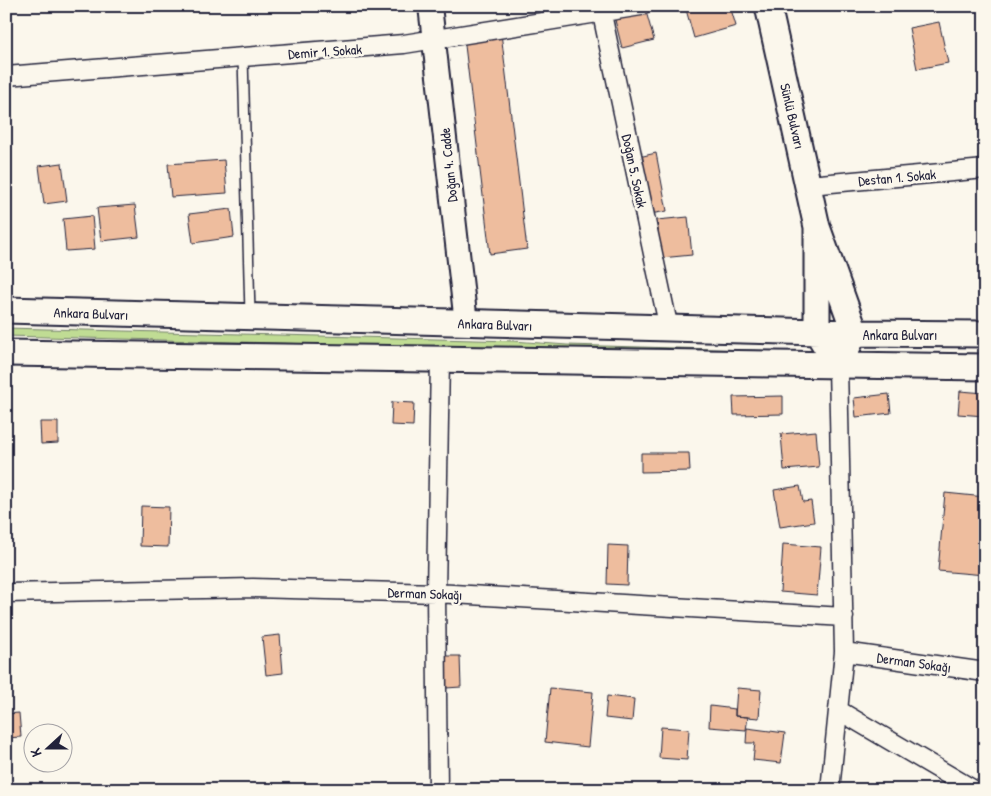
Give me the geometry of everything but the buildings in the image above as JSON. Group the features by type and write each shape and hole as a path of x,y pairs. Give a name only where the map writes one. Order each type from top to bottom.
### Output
{"main road":[{"name":"Sünlü Bulvarı","path":"768,6 817,227 855,334"},
{"name":"Sünlü Bulvarı","path":"817,227 817,332"},
{"name":"Ankara Bulvarı","path":"6,310 855,334 985,334"},
{"path":"817,332 838,365"},
{"path":"838,365 855,334"},
{"path":"6,353 985,367"}],"street":[{"name":"Doğan 4. Cadde","path":"430,6 466,323"},
{"name":"Demir 1. Sokak","path":"6,76 363,48 602,14 641,6"},
{"name":"Doğan 5. Sokak","path":"602,14 669,329"},
{"name":"Destan 1. Sokak","path":"809,185 985,169"},
{"path":"438,790 436,593 440,359"},
{"path":"830,790 844,652 838,365"},
{"name":"Derman Sokağı","path":"6,593 253,588 436,593 844,617"},
{"name":"Derman Sokağı","path":"844,652 985,672"},
{"path":"838,710 974,790"}],"lane":[{"path":"243,57 250,317"}],"green space":[{"path":"6,328 513,341 567,345 786,351 510,349 6,336"}]}
